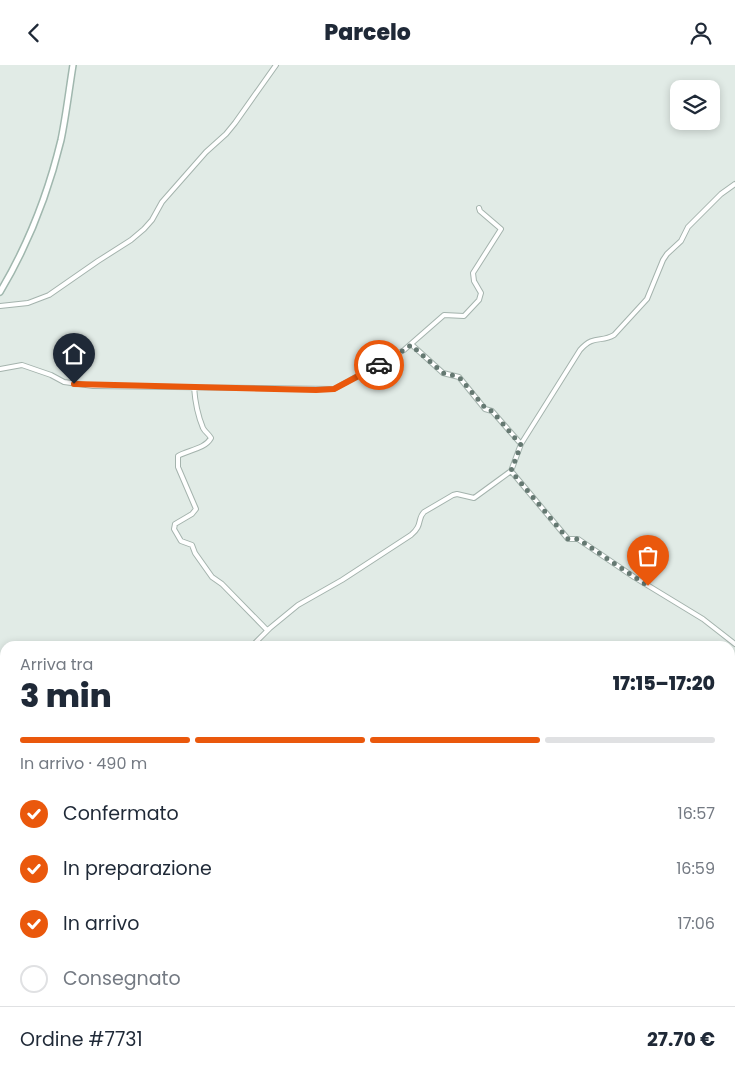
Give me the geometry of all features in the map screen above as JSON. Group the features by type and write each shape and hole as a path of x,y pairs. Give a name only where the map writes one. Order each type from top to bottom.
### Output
{"main road":[{"path":"0,293 30,235 47,189 61,140 73,65"}],"street":[{"path":"0,307 28,303 49,295 132,240 152,220 162,202 187,173 226,134 276,65"},
{"path":"257,641 298,605 342,580 411,535 420,526 421,516 424,512 453,495 474,497 511,471 521,445 580,350 596,339 614,335 647,299 667,253 681,241 688,227 716,199 735,184"},
{"path":"0,369 22,365 74,384 334,389 398,354 411,345 444,315 464,316 481,298 481,293 474,281 473,273 501,229 479,208"},
{"path":"411,345 443,373 459,377 486,409 492,411 521,445"},
{"path":"194,387 201,422 204,431 211,438 203,445 178,456 178,467 193,498 196,509 192,514 176,524 174,529 181,541 192,545 195,553 212,577 222,584 267,631"},
{"path":"511,471 568,539 578,539 634,577 704,619 731,641"}],"way so far":[{"path":"379,365 411,345 445,375 459,377 486,409 492,411 521,445 511,471 568,539 578,539 648,586"}],"route":[{"path":"74,384 93,386 334,389 379,365"}]}
